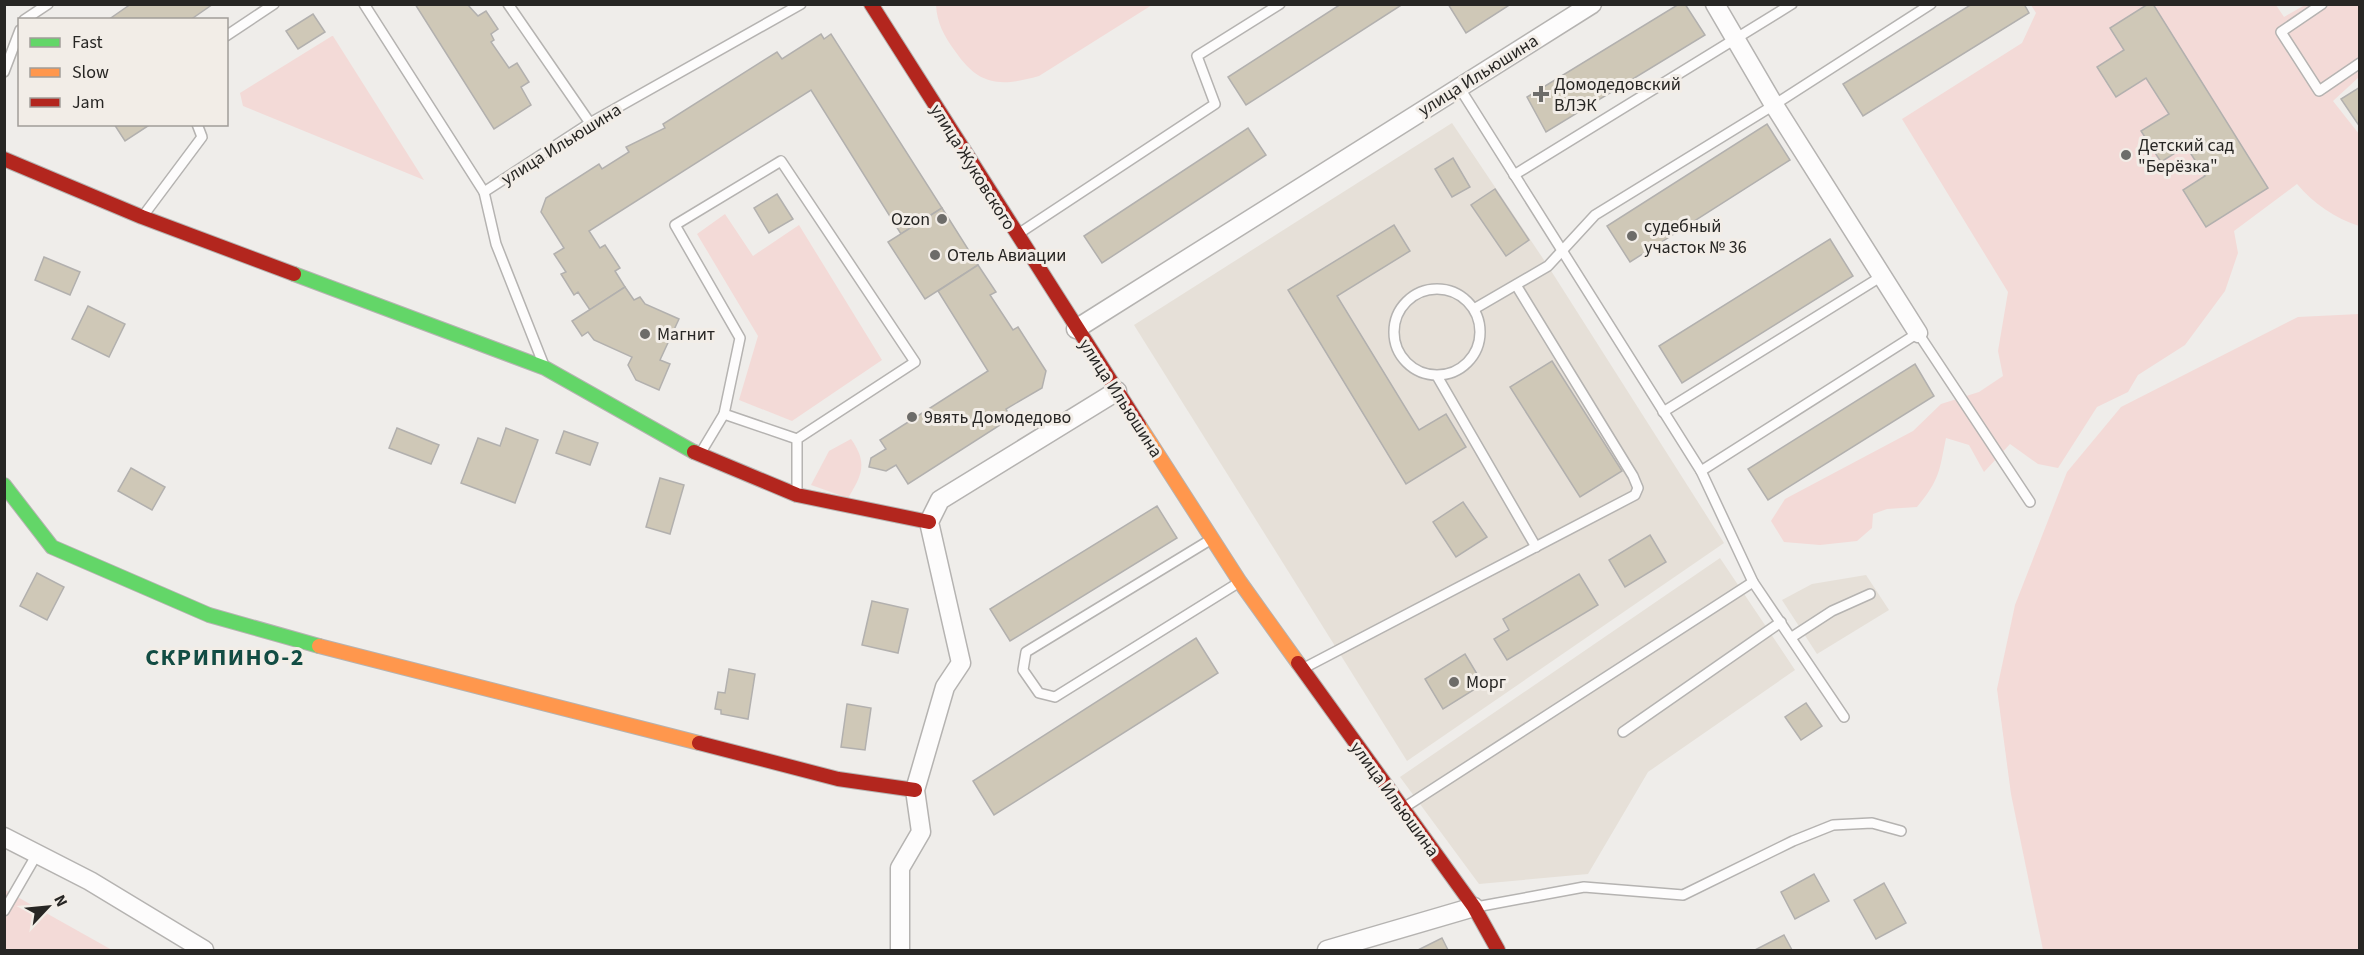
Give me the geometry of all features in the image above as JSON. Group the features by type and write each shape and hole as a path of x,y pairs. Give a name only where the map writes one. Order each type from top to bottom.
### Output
{"street":[{"name":"улица Жуковского","path":"871,4 1076,329"},
{"name":"улица Ильюшина","path":"1498,951 1474,907 1240,582 1076,329 1592,4"},
{"path":"1715,4 1774,105 1918,333"},
{"path":"4,159 142,217 545,368 699,455 796,495 929,522"},
{"path":"900,951 900,868 921,832 915,790 945,687 961,663 929,522 940,500 1117,391"},
{"path":"4,484 52,547 209,615 342,652 838,779 915,790"},
{"path":"4,837 90,881 204,951"},
{"path":"1327,951 1474,907"}],"lane":[{"path":"27,18 48,4"},
{"path":"228,35 274,4"},
{"path":"364,4 484,192"},
{"path":"508,4 590,123"},
{"name":"улица Ильюшина","path":"545,368 496,244 484,192 590,123 801,4"},
{"path":"1016,235 1215,104 1197,56 1280,4"},
{"path":"1514,175 1792,4"},
{"path":"1474,309 1548,266 1595,214 1774,105 1931,4"},
{"path":"2322,4 2281,32 2319,91 2360,63"},
{"path":"4,72 18,35"},
{"path":"1459,87 1701,471 1753,582 1844,717"},
{"path":"142,217 202,137 198,126"},
{"path":"699,455 724,414 741,338 675,225 781,161 915,362 797,439"},
{"path":"1663,412 1882,276"},
{"path":"1301,669 1635,495 1638,488 1633,476 1516,285"},
{"path":"1442,288 1466,298 1474,309 1481,331 1476,351 1457,371 1437,376 1410,365 1399,353 1394,328 1398,312 1410,298 1425,290 1442,288"},
{"path":"1701,471 1918,333 2030,502"},
{"path":"1437,376 1536,547"},
{"path":"724,414 797,439"},
{"path":"796,495 797,439"},
{"path":"1212,539 1026,652 1023,670 1039,693 1055,697 1240,582"},
{"path":"1402,809 1753,582"},
{"path":"1792,637 1832,611 1870,594"},
{"path":"1623,732 1781,622"},
{"path":"1474,907 1584,887 1683,895 1793,841 1833,825 1872,823 1901,831"},
{"path":"4,911 37,854"}],"shaded area":[{"path":"936,4 1152,5 1039,76 1002,82 982,77 964,63 942,29"},
{"name":"Детский сад \"Берёзка\"","path":"2031,5 2276,5 2284,17 2305,5 2359,5 2359,77 2333,101 2359,134 2359,226 2325,210 2297,184 2234,231 2238,253 2225,291 2185,345 2138,375 2128,392 2097,407 2058,468 2038,464 2010,444 1984,472 1969,445 1946,438 1937,475 1917,507 1887,509 1873,514 1872,528 1857,541 1820,545 1784,542 1771,521 1785,499 1913,431 1941,404 1979,392 2003,376 1998,351 2008,292 1902,119 2022,43 2036,13"},
{"path":"332,36 424,180 243,106 240,93"},
{"path":"1452,123 1548,266 1724,543 1407,761 1134,325"},
{"path":"725,214 753,256 799,225 882,360 792,421 739,400 758,336 697,234"},
{"path":"2359,314 2359,950 2043,950 2011,794 1997,689 2015,605 2067,472 2121,407 2298,317"},
{"path":"851,439 860,455 861,469 860,476 848,498 811,485 829,451"},
{"path":"1720,558 1795,670 1648,772 1588,874 1479,884 1400,777"},
{"path":"1866,575 1889,610 1817,654 1782,600 1812,584"},
{"path":"5,890 112,950 5,950"}],"building":[{"path":"131,4 213,4 193,18 111,18"},
{"path":"415,4 467,4 478,16 486,11 498,29 491,34 494,40 491,42 509,68 517,63 529,82 521,87 531,105 494,129"},
{"path":"1341,4 1403,4 1246,105 1228,77"},
{"path":"1448,4 1511,4 1466,33"},
{"path":"1679,4 1685,4 1705,35 1546,132 1527,97"},
{"path":"1972,4 2024,4 2029,13 1863,116 1843,84"},
{"path":"2148,4 2153,4 2268,188 2206,227 2183,190 2205,176 2186,146 2161,162 2141,131 2169,114 2146,78 2116,97 2097,67 2124,50 2110,28"},
{"path":"313,14 325,32 298,49 286,31"},
{"path":"821,34 824,39 831,34 942,208 901,234 811,90 589,231 600,248 605,245 620,268 615,271 625,287 590,310 578,292 574,295 561,274 566,272 554,254 564,248 541,212 546,198 599,164 602,169 629,152 626,147 665,128 663,124 777,52 782,59"},
{"path":"2360,87 2360,127 2341,99"},
{"path":"1767,124 1790,160 1630,262 1607,226"},
{"path":"115,126 148,126 125,141"},
{"path":"1248,128 1266,155 1102,263 1084,236"},
{"path":"1453,158 1470,187 1452,197 1435,169"},
{"path":"1495,189 1529,240 1506,256 1471,205"},
{"path":"777,194 793,219 769,233 754,208"},
{"path":"942,208 978,265 925,299 888,242"},
{"path":"1394,225 1410,251 1337,296 1419,430 1446,414 1466,447 1406,484 1288,290"},
{"path":"1830,239 1853,276 1682,383 1659,346"},
{"path":"44,257 80,272 70,295 35,280"},
{"path":"978,265 996,292 990,295 1013,330 1018,327 1046,371 1042,388 1006,409 1011,418 908,484 896,465 886,471 869,467 871,458 886,449 880,440 988,371 938,291"},
{"path":"625,287 634,300 640,297 645,304 679,319 660,360 670,364 659,390 636,380 628,365 632,357 594,340 588,332 582,336 572,321"},
{"path":"88,306 125,324 109,357 72,339"},
{"path":"1552,361 1622,471 1580,497 1510,387"},
{"path":"1915,364 1934,396 1768,500 1748,469"},
{"path":"397,428 439,445 431,464 389,448"},
{"path":"506,428 538,440 515,503 461,483 478,438 500,446"},
{"path":"564,431 598,443 590,465 556,453"},
{"path":"131,468 165,487 152,510 118,491"},
{"path":"660,478 684,485 670,534 646,527"},
{"path":"1463,502 1487,537 1456,557 1433,522"},
{"path":"1157,506 1177,538 1010,641 990,609"},
{"path":"1650,535 1666,562 1625,587 1609,560"},
{"path":"37,573 64,587 47,620 20,606"},
{"path":"1579,574 1598,605 1507,660 1494,639 1509,630 1503,619"},
{"path":"872,601 908,609 898,653 862,645"},
{"path":"1196,638 1218,673 994,815 973,781"},
{"name":"Морг","path":"1465,654 1483,684 1443,709 1425,679"},
{"path":"729,669 755,674 748,719 721,714 721,710 715,709 718,692 725,693"},
{"path":"1806,703 1822,726 1801,740 1785,717"},
{"path":"847,704 871,708 865,750 841,747"},
{"path":"1814,874 1829,901 1795,919 1781,892"},
{"path":"1884,883 1906,923 1876,939 1854,900"},
{"path":"1784,935 1792,950 1755,950"},
{"path":"1442,938 1448,950 1418,950"}],"traffic: fast":[{"path":"294,274 545,368 694,452"},
{"path":"4,485 52,547 209,615 319,646"}],"traffic: slow":[{"path":"1139,425 1240,582 1298,663"},
{"path":"319,646 699,743"}],"traffic: jam":[{"path":"871,4 1139,425"},
{"path":"4,159 142,217 294,274"},
{"path":"694,452 797,495 929,522"},
{"path":"1298,663 1474,907 1498,950"},
{"path":"699,743 838,779 915,790"}],"place":[{"name":"Домодедовский ВЛЭК","path":"1541,94"},
{"name":"Детский сад \"Берёзка\"","path":"2126,155"},
{"name":"Ozon","path":"942,219"},
{"name":"судебный участок № 36","path":"1632,236"},
{"name":"Отель Авиации","path":"935,255"},
{"name":"Магнит","path":"645,334"},
{"name":"9вять Домодедово","path":"912,417"},
{"name":"Морг","path":"1454,682"}],"district":[{"name":"СКРИПИНО-2","path":"225,657"}]}
